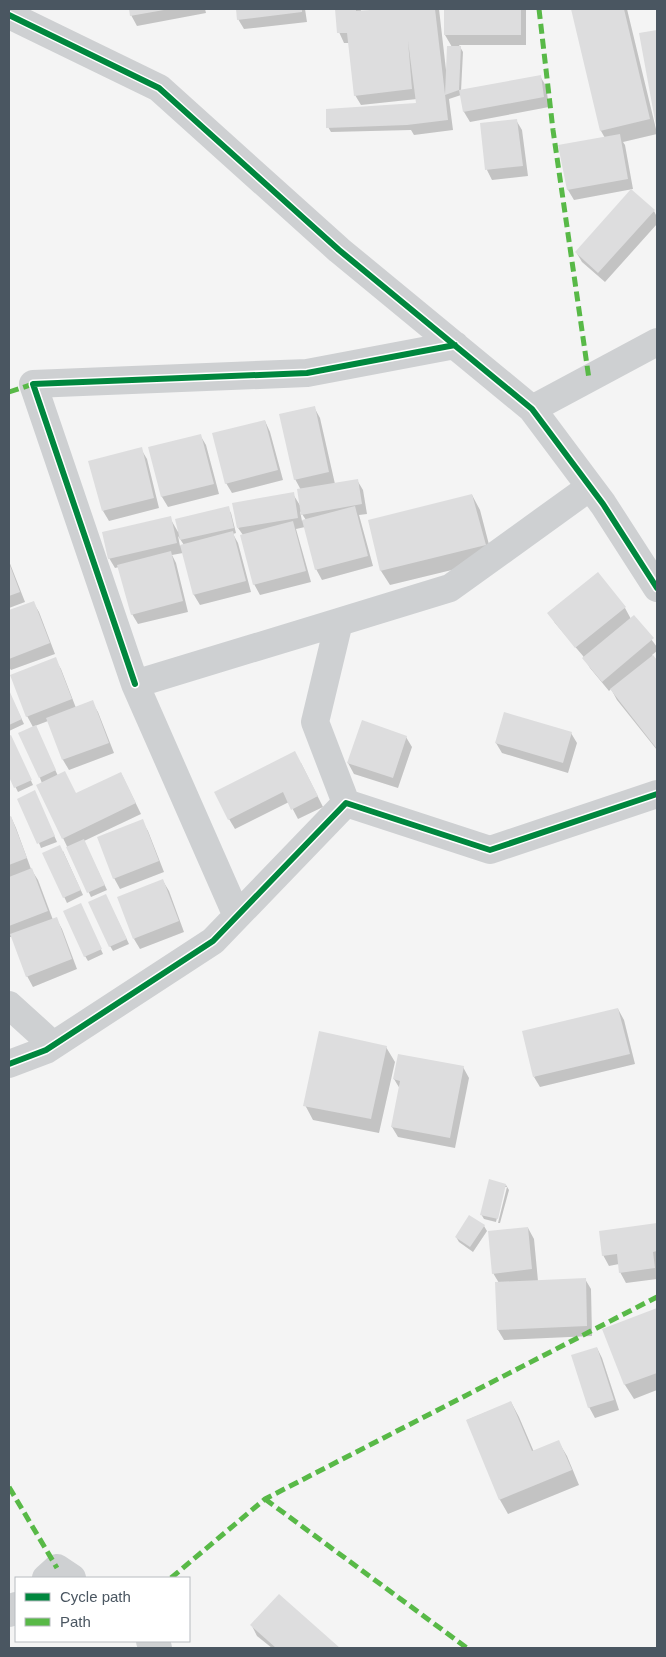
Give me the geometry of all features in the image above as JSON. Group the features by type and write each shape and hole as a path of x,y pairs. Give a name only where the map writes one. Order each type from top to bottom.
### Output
{"street":[{"path":"9,15 159,88 339,250 532,410 603,504 657,588"},
{"path":"532,410 657,342"},
{"path":"237,916 135,684 33,384 307,373 455,345"},
{"path":"135,684 450,588 590,486"},
{"path":"340,622 315,722 346,803"},
{"path":"346,803 490,850 657,794"},
{"path":"9,1064 46,1050 213,940 346,803"},
{"path":"9,1005 53,1045"},
{"path":"47,1577 57,1568 70,1577"}],"building":[{"path":"129,9 164,9 164,10 130,16"},
{"path":"236,9 302,9 302,12 237,20"},
{"path":"335,9 356,9 356,11 435,9 448,120 407,125 326,128 326,109 416,103 408,41 412,89 354,96 347,33 337,33"},
{"path":"444,9 521,9 521,35 444,35"},
{"path":"571,9 624,9 650,119 600,131"},
{"path":"657,30 657,126 656,126 639,33"},
{"path":"447,46 461,46 459,90 445,95"},
{"path":"541,75 544,97 463,112 459,90"},
{"path":"517,119 523,166 485,170 480,123"},
{"path":"620,134 628,179 567,190 558,145"},
{"path":"631,189 655,210 598,273 575,252"},
{"path":"315,406 329,472 294,480 279,414"},
{"path":"265,420 278,470 225,484 212,433"},
{"path":"201,434 214,484 161,497 148,447"},
{"path":"142,447 154,498 102,511 88,461"},
{"path":"358,479 362,504 301,515 297,489"},
{"path":"294,492 298,518 237,528 232,503"},
{"path":"472,494 486,545 380,571 368,520"},
{"path":"229,506 234,528 180,540 175,519"},
{"path":"355,506 368,556 315,570 302,520"},
{"path":"171,516 177,543 108,559 102,532"},
{"path":"293,521 306,571 253,585 240,535"},
{"path":"233,531 246,581 193,595 180,545"},
{"path":"171,551 183,601 131,615 117,565"},
{"path":"9,563 20,592 9,596"},
{"path":"598,572 626,607 575,648 547,613"},
{"path":"34,601 50,643 9,659 9,610"},
{"path":"634,615 654,638 602,682 582,658"},
{"path":"653,655 657,660 657,749 610,689"},
{"path":"56,657 72,699 26,717 10,675"},
{"path":"9,690 22,719 9,725"},
{"path":"93,700 109,743 62,760 46,718"},
{"path":"504,712 572,732 563,763 495,743"},
{"path":"362,720 407,736 393,778 347,763"},
{"path":"36,725 56,770 39,778 18,733"},
{"path":"11,735 32,780 14,788 9,777 9,736"},
{"path":"295,751 318,796 291,810 283,792 228,820 214,792"},
{"path":"65,771 76,793 121,772 136,803 62,839 36,785"},
{"path":"35,790 55,836 37,844 17,799"},
{"path":"11,816 27,858 9,865 9,817"},
{"path":"143,819 159,861 113,879 97,837"},
{"path":"84,839 105,885 87,893 66,847"},
{"path":"60,845 81,890 63,898 42,853"},
{"path":"32,868 48,911 9,926 9,877"},
{"path":"163,879 179,921 133,939 117,897"},
{"path":"106,894 127,939 109,947 88,902"},
{"path":"81,903 102,949 84,957 63,911"},
{"path":"57,917 72,959 26,977 10,934"},
{"path":"618,1008 630,1054 533,1077 522,1031"},
{"path":"319,1031 387,1046 371,1119 303,1106"},
{"path":"398,1054 464,1066 450,1138 391,1127 400,1081 393,1079"},
{"path":"489,1179 506,1184 498,1219 480,1215"},
{"path":"469,1215 485,1225 470,1247 455,1237"},
{"path":"657,1223 657,1251 653,1252 655,1268 619,1273 617,1254 602,1256 599,1231"},
{"path":"528,1227 532,1269 492,1274 488,1231"},
{"path":"586,1278 587,1326 497,1330 495,1282"},
{"path":"657,1308 657,1373 624,1385 602,1329"},
{"path":"597,1347 614,1400 588,1408 571,1355"},
{"path":"511,1401 532,1451 559,1440 572,1470 499,1500 466,1420"},
{"path":"279,1594 340,1648 276,1648 250,1625"}],"marked path":[{"path":"539,9 553,130 589,379"},
{"path":"9,392 33,384"},
{"path":"172,1577 265,1499 657,1297"},
{"path":"9,1487 57,1568"},
{"path":"265,1499 467,1648"}],"cycle path":[{"path":"9,15 159,88 339,250 532,409 603,504 657,588"},
{"path":"135,684 33,384 307,373 455,345"},
{"path":"9,1064 46,1050 213,941 346,803 490,850 657,794"}]}
